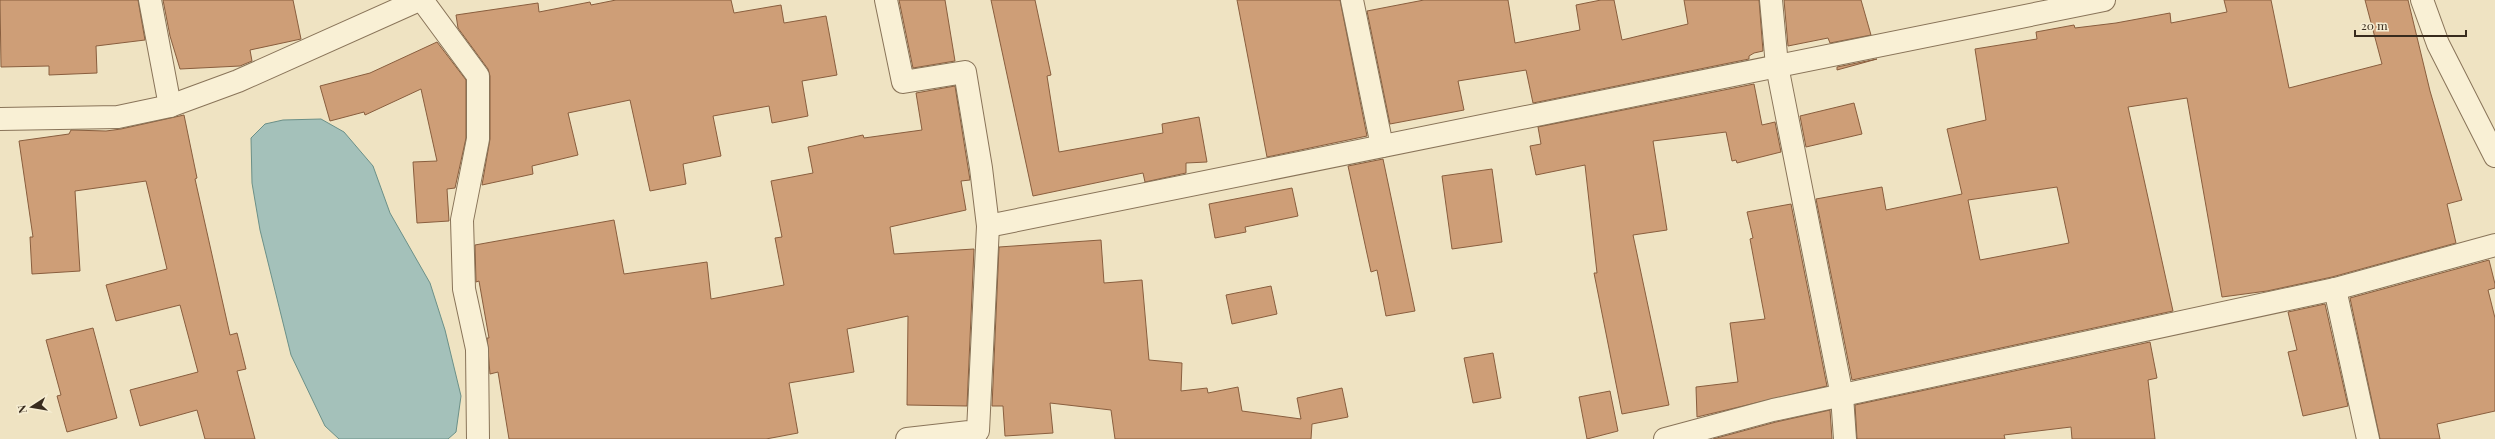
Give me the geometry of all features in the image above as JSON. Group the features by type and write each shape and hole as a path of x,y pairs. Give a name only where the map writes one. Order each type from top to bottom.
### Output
{"street":[{"path":"150,0 170,106"},
{"path":"0,119 118,117 170,106 238,81 419,0"},
{"path":"422,0 478,76 478,139 462,220 464,289 477,349 478,439"},
{"path":"886,0 903,82 966,72 981,168 988,226 978,435 907,439"},
{"path":"1352,0 1382,146"},
{"path":"1771,0 1776,66 1842,396 1845,439"},
{"path":"988,226 2104,0"},
{"path":"2422,0 2438,44 2495,156"},
{"path":"1665,439 1773,410 2334,289 2494,249"},
{"path":"2334,289 2368,439"}],"water":[{"path":"321,119 344,132 373,166 390,213 430,283 445,330 461,396 456,432 448,439 339,439 325,426 291,355 260,230 252,183 251,138 265,124 283,120"}],"building":[{"path":"0,0 138,0 145,40 96,46 97,73 49,75 49,66 1,67"},
{"path":"163,0 293,0 301,39 250,50 252,61 240,66 180,69 170,36"},
{"path":"616,0 731,0 734,13 781,5 784,23 826,16 837,75 802,81 808,116 772,123 769,106 713,116 721,156 683,164 686,184 650,191 630,100 568,113 578,155 532,166 533,174 482,185 490,139 490,76 488,69 458,28 456,15 538,3 539,12 590,2 591,5"},
{"path":"899,0 945,0 955,61 913,68"},
{"path":"991,0 1035,0 1051,75 1047,76 1059,152 1163,133 1162,124 1199,117 1207,162 1186,163 1186,173 1145,182 1143,173 1033,196"},
{"path":"1237,0 1340,0 1367,136 1267,157"},
{"path":"1424,0 1508,0 1515,43 1580,30 1576,5 1601,0 1614,0 1622,40 1688,24 1684,0 1759,0 1763,51 1754,53 1749,56 1749,59 1533,103 1526,70 1458,81 1464,110 1390,124 1367,11"},
{"path":"1784,0 1861,0 1871,35 1830,43 1828,38 1788,46"},
{"path":"2224,0 2271,0 2289,88 2382,64 2365,0 2408,0 2430,91 2462,200 2447,204 2456,243 2332,277 2267,291 2222,297 2187,98 2128,107 2173,311 1852,380 1816,199 1882,187 1886,210 1962,194 1947,129 1986,120 1975,49 2037,39 2036,32 2074,25 2075,28 2116,23 2170,13 2171,23 2227,12","holes":["2057,187 2069,243 1980,260 1968,200"]},
{"path":"437,42 466,80 466,138 455,188 447,189 449,221 417,223 413,162 437,161 421,89 365,115 364,112 330,121 320,86 370,73"},
{"path":"1877,59 1837,70 1837,67"},
{"path":"1754,84 1762,125 1775,122 1781,152 1737,163 1736,160 1732,161 1726,132 1653,141 1667,230 1633,235 1669,405 1622,414 1594,273 1597,273 1585,165 1536,175 1530,146 1541,144 1538,127"},
{"path":"955,86 970,180 961,181 966,210 890,227 894,254 974,249 967,406 907,405 908,316 847,329 854,372 789,383 798,433 766,439 509,439 498,372 490,374 487,338 489,338 479,281 476,282 475,245 614,220 624,274 707,262 711,299 784,285 775,238 782,237 771,181 813,173 808,147 863,135 864,138 922,130 916,93"},
{"path":"1854,103 1862,134 1806,147 1800,116"},
{"path":"184,115 197,178 195,179 230,335 237,333 246,369 237,371 255,439 205,439 197,410 140,426 130,390 198,372 180,305 116,321 106,285 167,269 146,181 75,191 80,271 32,274 30,237 33,237 19,141 69,134 71,130 106,131 121,129"},
{"path":"1383,159 1415,311 1386,316 1377,270 1371,272 1348,166"},
{"path":"1492,169 1502,242 1452,249 1442,176"},
{"path":"1292,188 1298,216 1245,227 1246,232 1215,238 1209,204"},
{"path":"1791,204 1827,386 1697,417 1696,387 1738,382 1730,323 1765,319 1750,239 1753,238 1747,212"},
{"path":"1101,240 1104,283 1142,280 1149,360 1182,363 1181,391 1207,388 1208,393 1238,387 1242,411 1301,419 1297,398 1342,388 1348,417 1312,424 1311,439 1115,439 1111,410 1050,403 1053,433 1005,436 1003,406 992,406 999,247"},
{"path":"2489,260 2495,284 2495,288 2488,290 2495,318 2495,411 2437,424 2440,439 2380,439 2350,298"},
{"path":"1271,286 1277,314 1232,324 1226,295"},
{"path":"2325,304 2348,406 2303,416 2288,352 2297,350 2288,312"},
{"path":"93,328 117,418 67,432 57,396 61,395 46,340"},
{"path":"2150,342 2157,378 2148,380 2155,439 2072,439 2071,427 2004,435 2005,439 1857,439 1855,405"},
{"path":"1493,353 1501,398 1473,403 1464,358"},
{"path":"1610,391 1618,431 1587,439 1579,397"},
{"path":"1830,410 1832,439 1713,439 1776,422"}]}
